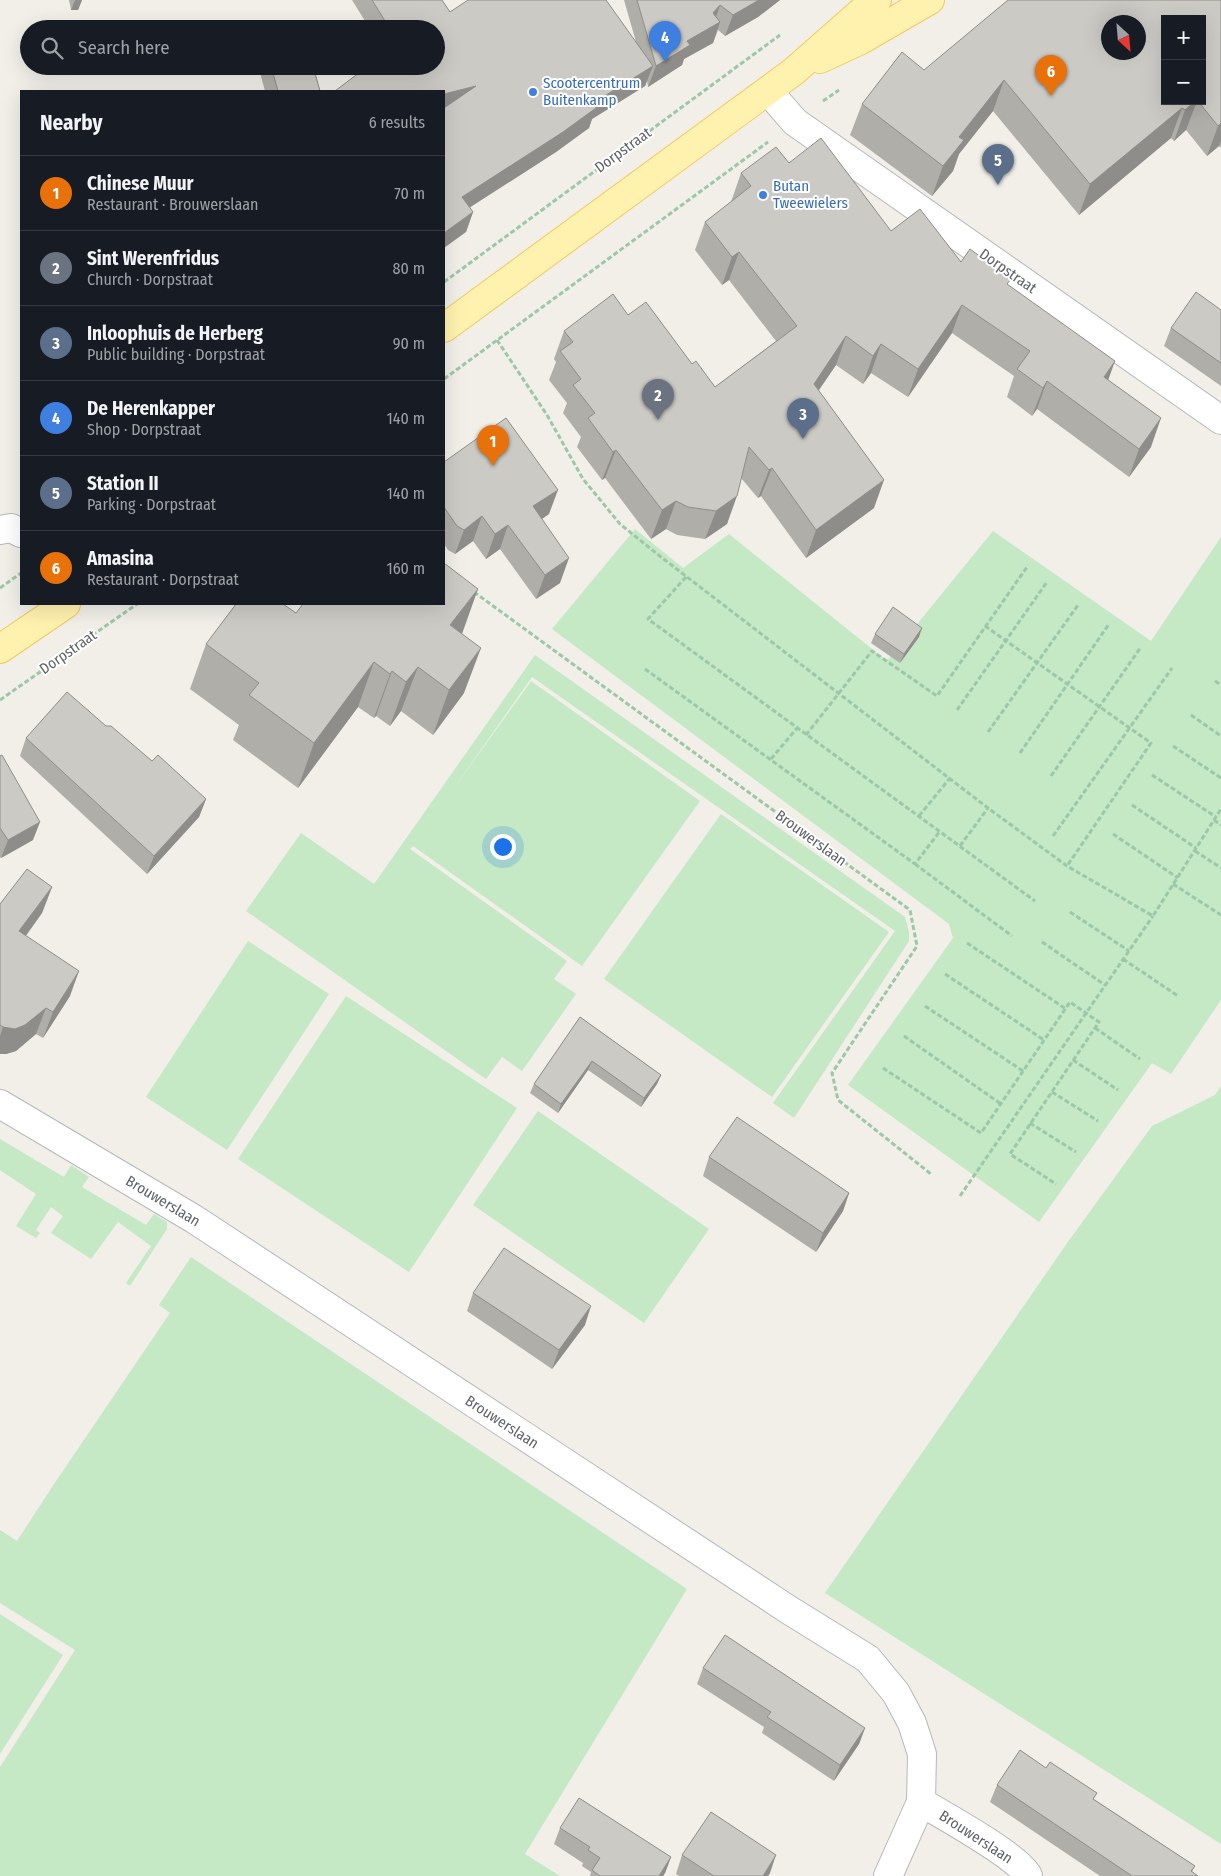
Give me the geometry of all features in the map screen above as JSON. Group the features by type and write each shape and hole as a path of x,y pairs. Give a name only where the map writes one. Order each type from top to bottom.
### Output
{"main road":[{"path":"445,327 768,91 877,0"},
{"path":"793,72 861,40 930,0"},
{"path":"0,649 65,605"}],"street":[{"name":"Dorpstraat","path":"768,91 795,122 1221,420"},
{"path":"0,530 11,528 20,533"},
{"name":"Brouwerslaan","path":"0,1104 194,1219 789,1610 868,1659 896,1692 912,1723 922,1754 921,1802 888,1876"},
{"name":"Brouwerslaan","path":"921,1802 999,1850 1024,1869 1028,1876"}],"path":[{"name":"Dorpstraat","path":"445,281 787,30"},
{"path":"445,378 841,89"},
{"path":"496,340 547,415 589,487 620,524 686,577 988,808 1067,866 1153,916"},
{"path":"806,735 872,651 937,696 1027,567"},
{"path":"0,588 20,574"},
{"path":"686,577 648,618 1035,901"},
{"path":"957,710 1047,582"},
{"name":"Brouwerslaan","path":"474,592 910,910 917,946 832,1073 838,1100 931,1174"},
{"name":"Dorpstraat","path":"0,700 136,605"},
{"path":"988,732 1078,605"},
{"path":"1020,754 1109,624"},
{"path":"986,626 1151,744 1067,866"},
{"path":"1051,776 1141,647"},
{"path":"1053,836 1172,668"},
{"path":"645,669 916,864 1012,936"},
{"path":"1215,681 1221,685"},
{"path":"1192,715 1221,736"},
{"path":"771,759 797,728"},
{"path":"1173,746 1221,778"},
{"path":"1152,775 1221,825"},
{"path":"919,816 950,778"},
{"path":"1132,805 1221,868"},
{"path":"960,846 988,808"},
{"path":"960,1196 1153,916 1221,809"},
{"path":"916,864 940,831"},
{"path":"1113,834 1178,878"},
{"path":"1173,884 1221,915"},
{"path":"1070,912 1129,951"},
{"path":"1042,942 1105,985"},
{"path":"967,943 1066,1009"},
{"path":"1123,959 1178,996"},
{"path":"945,974 1044,1040"},
{"path":"883,1068 981,1133 1070,1002 1099,1022 1010,1154 1056,1184"},
{"path":"925,1006 1023,1071"},
{"path":"1094,1028 1140,1059"},
{"path":"904,1036 1001,1104"},
{"path":"1073,1060 1118,1090"},
{"path":"1052,1092 1098,1121"},
{"path":"1030,1123 1076,1152"}],"green space":[{"path":"635,529 683,568 729,534 887,661 993,531 1151,641 1221,537 1221,1000 1171,1074 1152,1063 1039,1222 848,1085 953,938 949,924 552,629"},
{"path":"535,655 905,917 909,941 794,1118 773,1103 895,931 532,677 449,795 531,681 700,801 582,966 413,846 410,849 567,961 554,979 576,994 522,1071 502,1057 486,1079 246,911 301,833 374,884"},
{"path":"721,814 889,932 772,1097 604,979"},
{"path":"248,941 329,994 227,1150 146,1097"},
{"path":"346,996 517,1108 409,1272 238,1159"},
{"path":"1221,1086 1221,1844 825,1593 1070,1239 1152,1126 1215,1095"},
{"path":"538,1111 709,1229 644,1323 473,1205"},
{"path":"0,1139 64,1177 71,1165 89,1177 82,1187 146,1225 154,1214 167,1222 167,1229 130,1286 126,1283 151,1246 118,1222 91,1259 51,1233 63,1216 51,1207 36,1230 40,1233 36,1238 16,1226 36,1194 0,1170"},
{"path":"191,1257 687,1589 525,1854 560,1876 0,1876 0,1767 75,1650 0,1603 0,1530 17,1541 170,1313 159,1305"},
{"path":"0,1614 63,1655 0,1754"}],"building":[{"path":"372,0 442,0 450,12 468,0 606,0 653,66 598,100 596,108 563,132 462,197 473,212 445,232 445,107 476,86 445,94 445,90 336,90 356,75 445,75 445,20 384,20"},
{"path":"637,0 759,0 733,15 720,5 713,13 720,22 687,41 690,45 656,66"},
{"path":"1008,0 1221,0 1221,123 1218,126 1201,105 1206,105 1206,15 1161,15 1161,105 1191,105 1185,110 1182,108 1090,184 1004,80 959,137 964,140 943,166 862,104 902,52 924,70"},
{"path":"274,75 316,75 320,90 278,90"},
{"path":"821,138 891,231 920,209 961,262 970,249 1011,279 1007,284 1115,361 1104,377 1161,418 1139,449 1047,381 1043,388 1017,369 1030,351 962,305 918,369 881,344 873,356 846,336 814,384 884,480 816,530 772,468 769,470 749,447 737,496 716,511 688,507 676,501 662,510 616,450 613,452 588,418 595,413 573,385 581,379 560,351 573,342 564,331 613,294 628,315 646,302 692,364 696,361 715,387 797,326 739,252 732,257 705,222 751,186 741,173 776,147 789,163"},
{"path":"1196,292 1221,310 1221,363 1171,328"},
{"path":"506,418 558,490 533,506 569,558 545,575 508,525 495,534 482,516 464,530 457,526 445,508 445,461"},
{"path":"445,564 478,589 450,625 481,648 449,690 418,667 406,682 392,671 390,674 374,662 314,743 249,695 259,683 206,644 235,605 284,605 296,613 302,605 445,605"},
{"path":"893,607 922,628 904,654 875,634"},
{"path":"67,692 106,726 111,726 152,761 158,755 206,799 154,856 26,738"},
{"path":"2,755 40,822 8,840 0,828 0,756"},
{"path":"27,869 52,887 19,931 79,971 53,1012 46,1008 25,1025 15,1029 0,1025 0,904"},
{"path":"580,1017 661,1075 644,1098 592,1061 561,1104 534,1084"},
{"path":"737,1117 849,1193 823,1233 709,1157"},
{"path":"504,1248 591,1306 559,1350 473,1293"},
{"path":"725,1635 865,1728 840,1765 767,1717 771,1712 703,1668"},
{"path":"1020,1750 1046,1768 1050,1762 1097,1793 1093,1799 1195,1866 1191,1871 1198,1876 1132,1876 997,1785"},
{"path":"579,1798 671,1857 659,1876 600,1876 592,1870 600,1858 588,1850 590,1847 560,1828"},
{"path":"711,1812 776,1855 763,1876 714,1876 682,1855"}],"place":[{"name":"De Herenkapper","path":"665,62"},
{"name":"Scootercentrum Buitenkamp","path":"533,92"},
{"name":"Amasina","path":"1051,96"},
{"name":"Station II","path":"998,185"},
{"name":"Butan Tweewielers","path":"763,195"},
{"name":"Sint Werenfridus","path":"658,420"},
{"name":"Inloophuis de Herberg","path":"803,439"},
{"name":"Chinese Muur","path":"493,466"}]}
